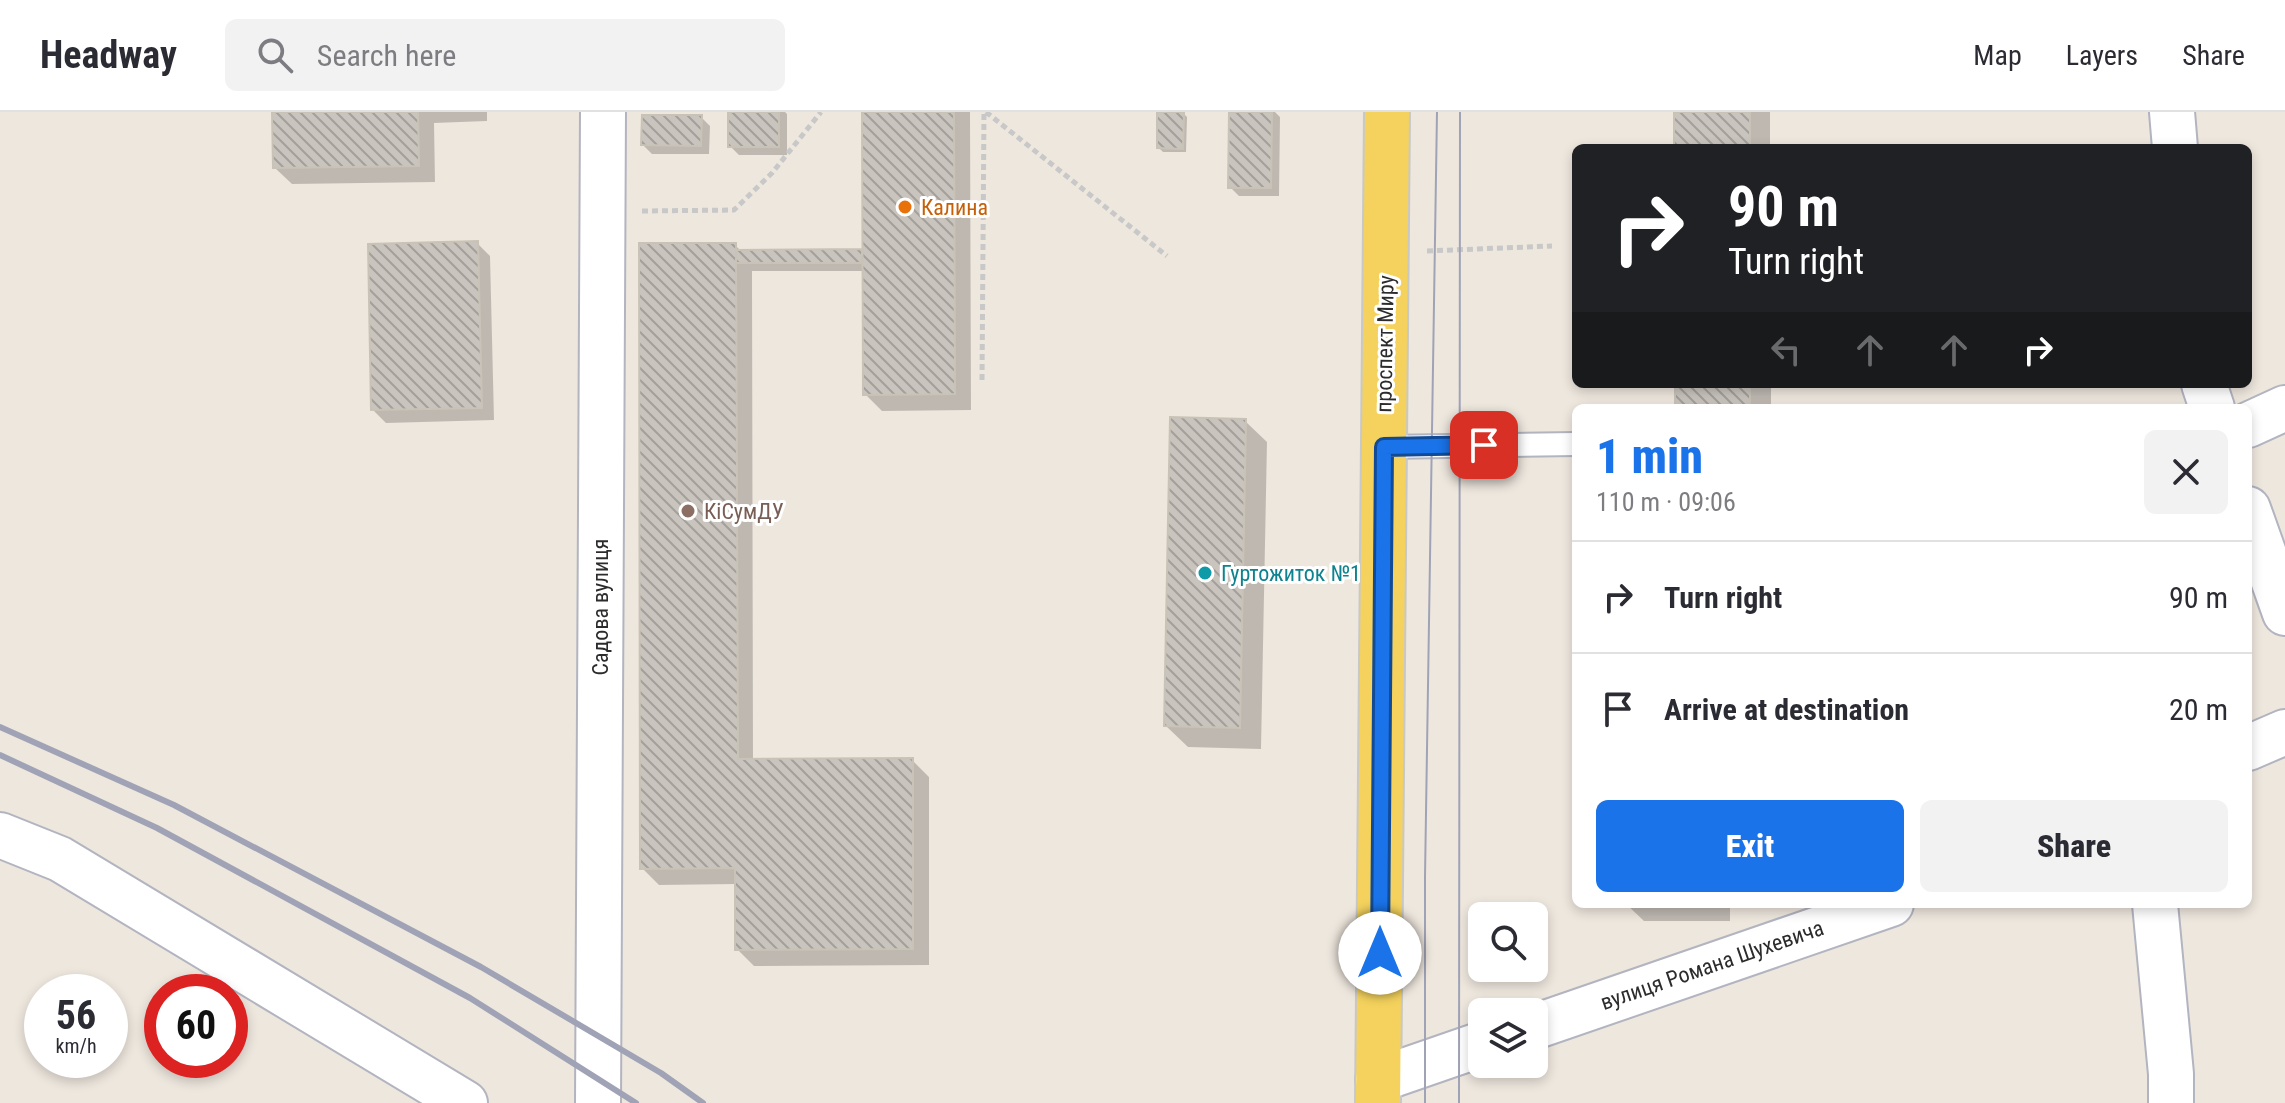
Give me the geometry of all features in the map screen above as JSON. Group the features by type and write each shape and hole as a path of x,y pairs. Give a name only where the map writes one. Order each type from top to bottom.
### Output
{"main road":[{"name":"проспект Миру","path":"1378,1092 1387,112"}],"street":[{"name":"Садова вулиця","path":"598,1103 603,112"},
{"path":"2172,112 2175,144"},
{"path":"2252,423 2285,408"},
{"path":"2252,520 2285,613"},
{"path":"2252,746 2285,732"},
{"path":"0,835 60,859 465,1103"},
{"name":"вулиця Романа Шухевича","path":"1548,1022 1879,908"},
{"path":"2155,908 2171,1103"},
{"path":"1378,1092 1468,1050"}],"lane":[{"path":"1384,447 1572,444"}],"path":[{"path":"603,211 734,210 772,173 821,112"},
{"path":"985,112 1167,256"},
{"path":"982,380 985,112"},
{"path":"1414,252 1552,246"}],"building":[{"path":"272,112 418,112 419,166 273,168"},
{"path":"728,112 779,112 779,147 728,147"},
{"path":"862,112 954,112 955,394 863,395"},
{"path":"1157,112 1184,112 1183,149 1157,148"},
{"path":"1229,112 1272,112 1271,188 1228,188"},
{"path":"1674,112 1750,112 1750,144 1674,144"},
{"path":"642,115 702,115 701,146 641,145"},
{"path":"478,241 482,408 371,410 368,244"},
{"name":"КіСумДУ","path":"639,243 736,243 738,759 913,758 913,949 735,950 735,868 640,869"},
{"path":"862,249 862,263 736,263 736,250"},
{"path":"1675,388 1750,388 1750,404 1675,404"},
{"name":"Гуртожиток №1","path":"1170,417 1246,419 1240,728 1164,726"}],"tram line":[{"path":"1425,1103 1425,877 1437,112"},
{"path":"1459,1103 1460,112"}],"railway":[{"path":"0,727 174,805 481,967 661,1073 703,1103"},
{"path":"0,755 157,828 470,998 636,1103"}],"place":[{"name":"Калина","path":"905,207"},
{"name":"КіСумДУ","path":"688,511"},
{"name":"Гуртожиток №1","path":"1205,573"}],"route":[{"path":"1380,953 1384,447 1484,445"}]}
